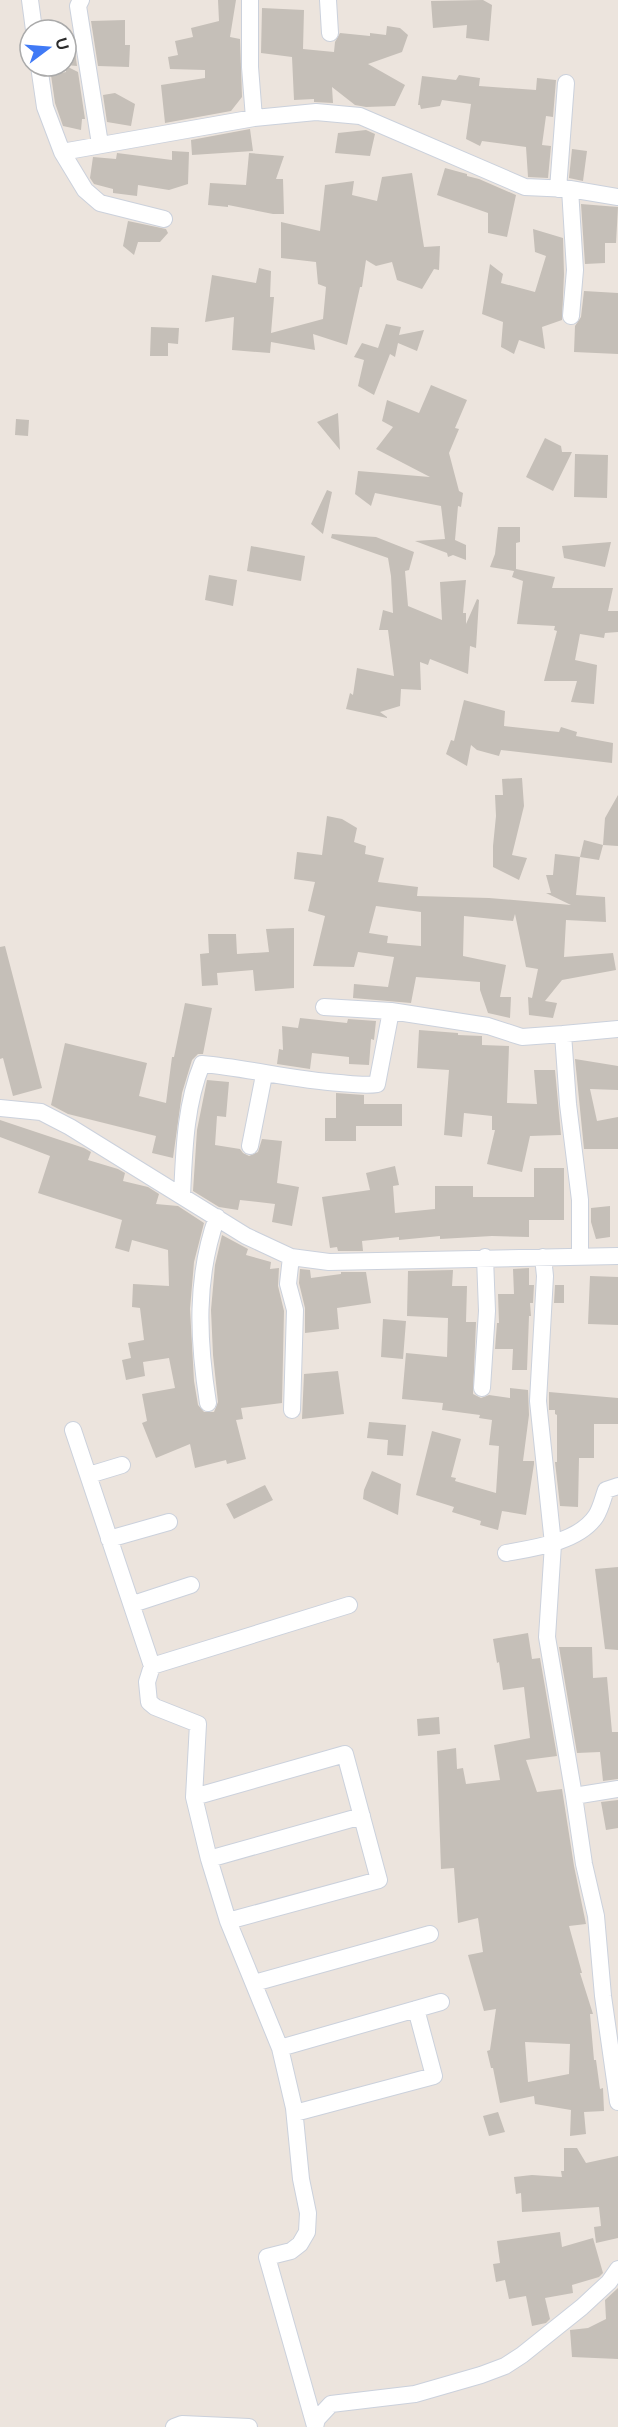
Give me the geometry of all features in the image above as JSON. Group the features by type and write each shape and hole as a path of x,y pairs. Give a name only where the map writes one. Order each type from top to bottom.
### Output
{"street":[{"path":"30,0 32,18"},
{"path":"81,0 78,6 100,144"},
{"path":"250,0 250,67 254,118"},
{"path":"328,0 330,33"},
{"path":"41,78 45,107 62,152 85,190 100,203 164,219"},
{"path":"566,83 564,189 575,270 571,316"},
{"path":"62,152 254,118 316,112 360,116 525,187 564,189 618,197"},
{"path":"324,1007 391,1011 488,1026 522,1037 618,1029"},
{"path":"182,1196 185,1134 197,1075 202,1064 234,1067 318,1082 377,1084 391,1011"},
{"path":"563,1034 568,1104 580,1200 580,1257"},
{"path":"250,1146 264,1074"},
{"path":"0,1108 41,1112 70,1127 246,1236 291,1257 329,1262 618,1256"},
{"path":"208,1403 201,1358 200,1300 206,1253 217,1218"},
{"path":"291,1257 288,1284 295,1310 292,1410"},
{"path":"482,1388 487,1311 485,1257"},
{"path":"543,1257 545,1276 538,1401 553,1544 547,1637 584,1864 596,1916 603,1995 618,2102"},
{"path":"73,1430 152,1666 147,1682 149,1702 155,1707 198,1724 194,1797 208,1859 228,1921 280,2048 295,2113 301,2179 309,2220 307,2232 300,2244 291,2250 267,2257 315,2427"},
{"path":"88,1475 123,1465"},
{"path":"506,1553 553,1544 574,1534 595,1518 606,1490 618,1486"},
{"path":"109,1539 169,1522"},
{"path":"133,1604 191,1585"},
{"path":"152,1666 349,1605"},
{"path":"194,1797 345,1754 379,1880 228,1921"},
{"path":"574,1796 618,1789"},
{"path":"208,1859 362,1816"},
{"path":"254,1983 430,1934"},
{"path":"280,2048 441,2002"},
{"path":"295,2113 434,2076 416,2009"},
{"path":"315,2427 317,2420 331,2404 415,2394 505,2366 582,2307 609,2282 618,2269"},
{"path":"174,2427 182,2424 249,2427"}],"building":[{"path":"218,0 236,0 230,37 240,39 242,97 231,111 165,123 161,85 205,78 205,70 170,69 168,57 178,55 175,41 193,37 191,28 219,21"},
{"path":"483,0 492,5 489,41 466,38 467,25 433,28 431,1"},
{"path":"262,8 304,10 303,49 334,52 335,42 340,33 386,35 387,26 400,28 408,35 402,52 368,64 405,85 395,106 355,105 332,87 333,103 314,102 314,99 294,100 292,57 261,53"},
{"path":"125,20 125,45 130,45 129,67 98,66 91,21"},
{"path":"78,72 85,119 82,119 81,130 63,126 55,103 51,78 78,78"},
{"path":"459,75 480,78 479,86 536,90 537,78 556,80 553,117 546,116 542,145 551,146 548,178 528,177 526,147 482,141 480,146 466,139 471,104 442,100 440,106 421,109 418,105 422,76 456,80"},
{"path":"115,93 135,104 131,126 107,122 103,95"},
{"path":"250,129 253,151 192,155 191,140"},
{"path":"366,130 375,134 370,156 335,153 338,133"},
{"path":"572,149 587,151 583,181 569,178"},
{"path":"172,151 189,152 188,184 169,190 138,185 137,196 113,193 113,189 94,184 90,178 93,157 116,159 117,153 172,160"},
{"path":"249,153 284,156 276,179 283,179 284,214 228,205 228,207 208,205 210,183 246,185"},
{"path":"445,168 467,174 467,176 516,195 507,237 488,233 488,213 437,195"},
{"path":"412,173 424,247 440,246 439,270 434,269 422,289 397,280 392,262 376,266 366,260 362,287 360,287 347,345 313,334 315,350 271,342 270,353 232,350 234,317 205,322 212,275 256,283 259,268 271,271 270,297 274,297 271,333 323,319 326,287 318,284 316,262 281,258 281,222 320,231 325,185 354,181 352,195 377,201 382,177"},
{"path":"581,204 618,207 616,243 605,243 605,263 585,264"},
{"path":"128,221 166,229 168,233 160,242 138,242 134,255 123,246"},
{"path":"533,229 563,238 562,320 542,327 545,349 519,340 514,354 501,347 503,322 482,314 490,264 503,274 501,283 535,292 546,256 535,252"},
{"path":"584,291 618,293 618,354 574,352 575,326 581,317"},
{"path":"386,324 401,327 399,335 424,330 417,351 398,343 395,357 390,354 374,395 358,386 364,360 354,357 362,343 378,348"},
{"path":"151,327 179,328 178,344 168,343 168,356 150,356"},
{"path":"431,385 467,400 455,428 459,429 449,453 459,491 463,493 461,507 458,506 455,540 466,545 466,560 453,555 448,557 447,553 415,541 445,539 441,506 375,493 371,506 355,494 358,471 430,477 376,449 393,427 382,421 387,400 419,413"},
{"path":"338,413 340,450 317,422"},
{"path":"16,419 29,420 28,436 15,435"},
{"path":"545,438 561,446 562,452 572,452 553,491 526,477"},
{"path":"575,454 608,455 607,498 574,497"},
{"path":"327,490 332,492 323,534 311,524"},
{"path":"498,527 520,527 520,542 516,543 516,569 555,577 552,588 613,588 608,611 618,611 618,632 605,633 604,638 580,634 575,660 597,665 594,704 571,702 577,681 544,681 557,631 554,630 555,626 517,624 523,581 512,577 514,571 490,567 495,554"},
{"path":"332,534 376,537 414,552 409,570 405,571 408,606 442,620 440,582 466,580 463,613 466,613 466,624 477,599 479,600 476,648 470,646 468,674 430,659 428,665 420,662 421,690 401,689 400,706 380,712 387,718 346,709 350,693 353,695 357,668 394,676 388,630 379,630 383,610 393,613 391,576 388,558 331,538"},
{"path":"611,542 605,567 564,558 562,546"},
{"path":"251,546 305,556 301,581 247,571"},
{"path":"209,575 237,580 233,606 205,600"},
{"path":"464,700 505,711 504,726 559,732 561,727 577,732 576,736 613,743 612,763 501,750 499,756 477,750 471,745 467,766 446,754 451,740 454,741"},
{"path":"522,778 524,806 512,855 527,858 519,880 493,867 493,846 496,816 495,795 503,795 502,779"},
{"path":"618,795 618,846 603,845 605,818"},
{"path":"327,816 342,819 357,828 354,842 366,846 365,854 384,858 378,882 418,887 417,896 489,898 571,905 546,893 551,893 546,875 553,875 555,854 580,857 576,895 605,897 606,922 566,920 564,957 613,953 616,970 562,980 545,1001 557,1003 553,1018 529,1015 528,997 532,998 538,969 526,967 515,914 513,921 464,916 463,956 506,965 500,997 511,997 510,1018 488,1013 480,990 480,982 416,977 411,1003 353,998 354,984 388,987 394,957 358,952 354,967 313,966 325,916 308,911 315,882 294,879 297,852 322,855","holes":["376,906 421,912 421,946 387,943 388,936 369,933"]},
{"path":"584,840 603,845 599,860 580,857"},
{"path":"294,928 294,988 255,991 253,970 217,973 218,985 202,986 200,954 209,953 208,934 236,934 237,954 269,952 266,929"},
{"path":"5,946 42,1088 13,1096 3,1058 0,1059 0,947"},
{"path":"185,1003 212,1008 203,1054 198,1054 192,1060 182,1093 173,1158 152,1153 156,1136 68,1114 51,1105 65,1043 147,1063 139,1096 166,1103 172,1057 174,1057"},
{"path":"300,1018 347,1023 348,1019 376,1021 374,1040 371,1039 369,1065 349,1064 349,1057 312,1053 310,1069 277,1064 279,1049 283,1050 282,1026 298,1028"},
{"path":"419,1030 482,1036 482,1045 509,1046 507,1103 537,1104 534,1070 555,1070 561,1135 530,1136 522,1172 487,1164 495,1130 492,1130 492,1116 464,1113 462,1137 444,1135 449,1070 417,1068"},
{"path":"575,1059 618,1066 618,1090 590,1089 597,1121 618,1117 618,1149 584,1149"},
{"path":"207,1080 229,1082 226,1117 217,1116 215,1145 240,1149 249,1156 258,1152 262,1139 282,1141 277,1183 299,1187 292,1226 272,1222 275,1204 240,1200 238,1210 219,1207 193,1191 197,1130"},
{"path":"336,1093 364,1095 364,1104 402,1104 402,1126 356,1126 356,1141 325,1141 325,1118 336,1118"},
{"path":"0,1120 84,1148 91,1152 88,1160 118,1169 125,1173 123,1181 148,1187 159,1194 156,1204 178,1206 204,1223 194,1262 190,1309 194,1381 198,1405 204,1412 214,1412 218,1402 211,1310 215,1265 222,1235 248,1249 246,1255 271,1262 270,1269 279,1268 278,1286 284,1311 282,1403 241,1408 243,1419 236,1420 246,1459 227,1464 226,1460 195,1468 190,1444 156,1458 142,1423 147,1421 142,1394 175,1388 169,1358 143,1362 145,1376 126,1380 122,1360 131,1358 128,1343 144,1340 140,1308 132,1307 133,1284 169,1286 168,1250 132,1240 129,1252 115,1248 122,1220 38,1193 50,1156 0,1137"},
{"path":"395,1166 399,1185 393,1186 395,1213 435,1209 435,1186 473,1186 473,1197 534,1197 534,1168 564,1168 564,1220 529,1220 529,1237 492,1236 440,1239 440,1236 399,1240 399,1237 362,1241 363,1251 338,1251 337,1247 330,1248 322,1197 370,1190 366,1173"},
{"path":"610,1206 610,1237 596,1239 591,1222 591,1208"},
{"path":"529,1268 529,1285 534,1285 533,1303 530,1303 527,1370 512,1370 513,1349 495,1349 497,1323 499,1323 498,1294 514,1294 513,1269"},
{"path":"300,1269 310,1270 311,1278 341,1274 341,1272 366,1272 371,1303 337,1308 339,1329 305,1333 305,1308 299,1283"},
{"path":"453,1270 452,1286 467,1286 466,1322 476,1322 473,1394 481,1398 489,1395 510,1398 510,1388 528,1390 529,1415 523,1461 534,1461 534,1464 526,1515 502,1511 498,1530 480,1525 481,1521 452,1512 454,1507 416,1495 432,1431 461,1439 451,1477 456,1478 455,1481 496,1493 499,1446 489,1445 492,1420 479,1418 480,1415 442,1410 443,1403 402,1399 406,1353 447,1357 448,1318 407,1316 408,1271"},
{"path":"590,1276 618,1277 618,1325 588,1324"},
{"path":"555,1285 564,1285 564,1303 554,1303"},
{"path":"383,1319 406,1321 403,1359 381,1357"},
{"path":"338,1371 344,1414 302,1419 304,1374"},
{"path":"549,1392 618,1398 618,1424 594,1424 594,1458 579,1458 578,1507 560,1506 555,1462 557,1462 557,1415 555,1410 549,1410"},
{"path":"369,1422 406,1425 403,1456 387,1455 388,1440 367,1438"},
{"path":"372,1471 401,1484 398,1515 363,1499 364,1490"},
{"path":"265,1485 273,1500 234,1519 226,1504"},
{"path":"618,1567 618,1650 605,1649 595,1569"},
{"path":"528,1633 532,1659 540,1658 557,1756 526,1760 537,1792 562,1789 586,1924 569,1926 593,2014 590,2014 594,2060 596,2060 600,2089 603,2088 604,2111 584,2112 586,2134 570,2136 571,2110 535,2104 534,2096 500,2103 487,2051 490,2050 496,2009 484,2011 468,1955 483,1952 478,1918 458,1923 454,1868 441,1869 437,1751 456,1748 457,1769 463,1768 466,1784 500,1780 494,1745 530,1738 524,1687 503,1690 493,1639","holes":["525,2042 570,2044 569,2074 528,2082"]},
{"path":"559,1647 592,1647 593,1678 607,1677 612,1732 618,1732 618,1779 603,1781 600,1752 577,1753"},
{"path":"439,1717 440,1734 418,1736 417,1719"},
{"path":"618,1800 618,1828 606,1830 601,1802"},
{"path":"498,2112 505,2132 489,2136 483,2116"},
{"path":"564,2148 577,2148 586,2163 618,2156 618,2238 596,2243 594,2227 601,2226 599,2207 522,2212 521,2193 516,2194 514,2177 532,2175 562,2177"},
{"path":"560,2232 562,2247 593,2238 603,2273 599,2277 572,2285 573,2293 545,2298 550,2319 546,2323 532,2326 526,2296 509,2299 505,2280 496,2282 493,2264 500,2263 497,2241"},
{"path":"618,2288 618,2359 572,2357 570,2330 588,2328 606,2319 605,2300"}]}
